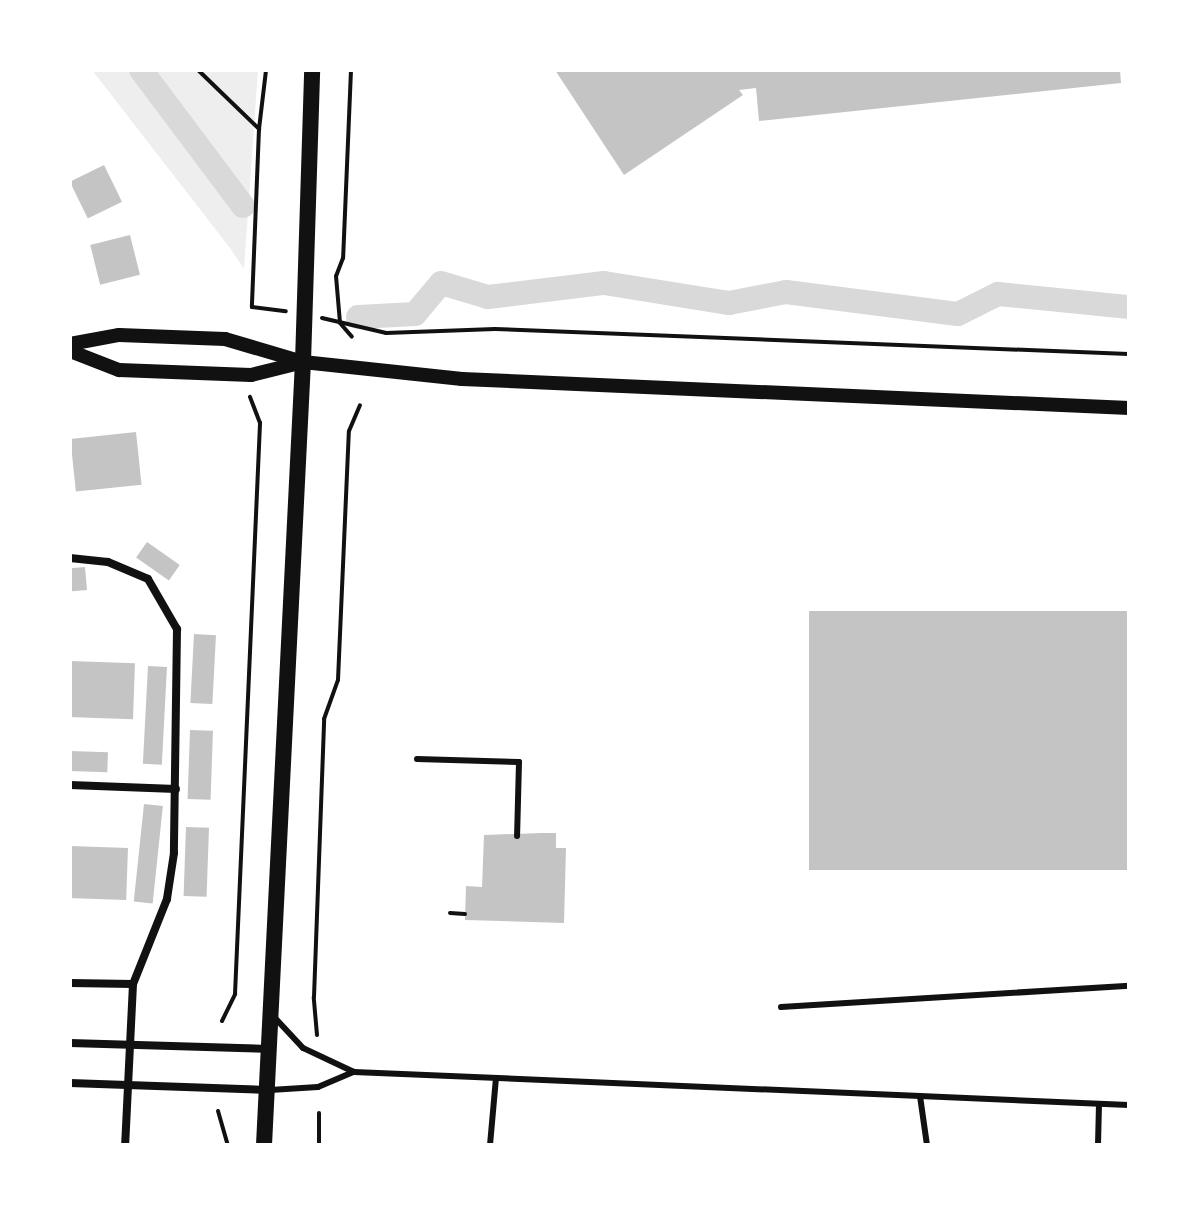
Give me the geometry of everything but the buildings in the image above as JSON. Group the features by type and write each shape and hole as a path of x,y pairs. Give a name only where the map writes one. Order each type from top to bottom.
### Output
{"main road":[{"path":"264,1145 303,362 312,70"}],"street":[{"path":"70,344 119,335 225,339 303,362 462,379 752,395 1129,408"},
{"path":"70,351 119,370 251,375 303,362"},
{"path":"70,558 108,562 148,579 177,629 176,789 167,899 133,984 125,1145"},
{"path":"70,785 176,789"},
{"path":"70,983 133,984"},
{"path":"70,1043 268,1049"},
{"path":"70,1083 267,1090"}],"lane":[{"path":"417,759 519,762 517,836"},
{"path":"781,1007 1129,986"},
{"path":"269,1012 303,1048 354,1072 1129,1105"},
{"path":"267,1090 318,1087 354,1072"},
{"path":"490,1145 496,1078"},
{"path":"920,1096 927,1145"},
{"path":"1098,1145 1099,1104"}],"path":[{"path":"198,70 259,129"},
{"path":"252,307 259,129 266,70"},
{"path":"351,70 343,258 336,276 340,323 352,337"},
{"path":"340,323 386,333 495,329 1129,354"},
{"path":"222,1021 235,994 260,423 250,397"},
{"path":"317,1035 314,997 324,719 338,680 349,431 360,405"},
{"path":"450,913 465,914"},
{"path":"218,1111 228,1145"},
{"path":"319,1113 319,1145"}],"shaded area":[{"path":"92,70 258,70 244,269 230,248"}],"waterway":[{"path":"141,70 243,206"},
{"path":"358,317 415,314 441,283 488,297 604,283 729,303 786,292 958,314 998,294 1129,307"}]}
